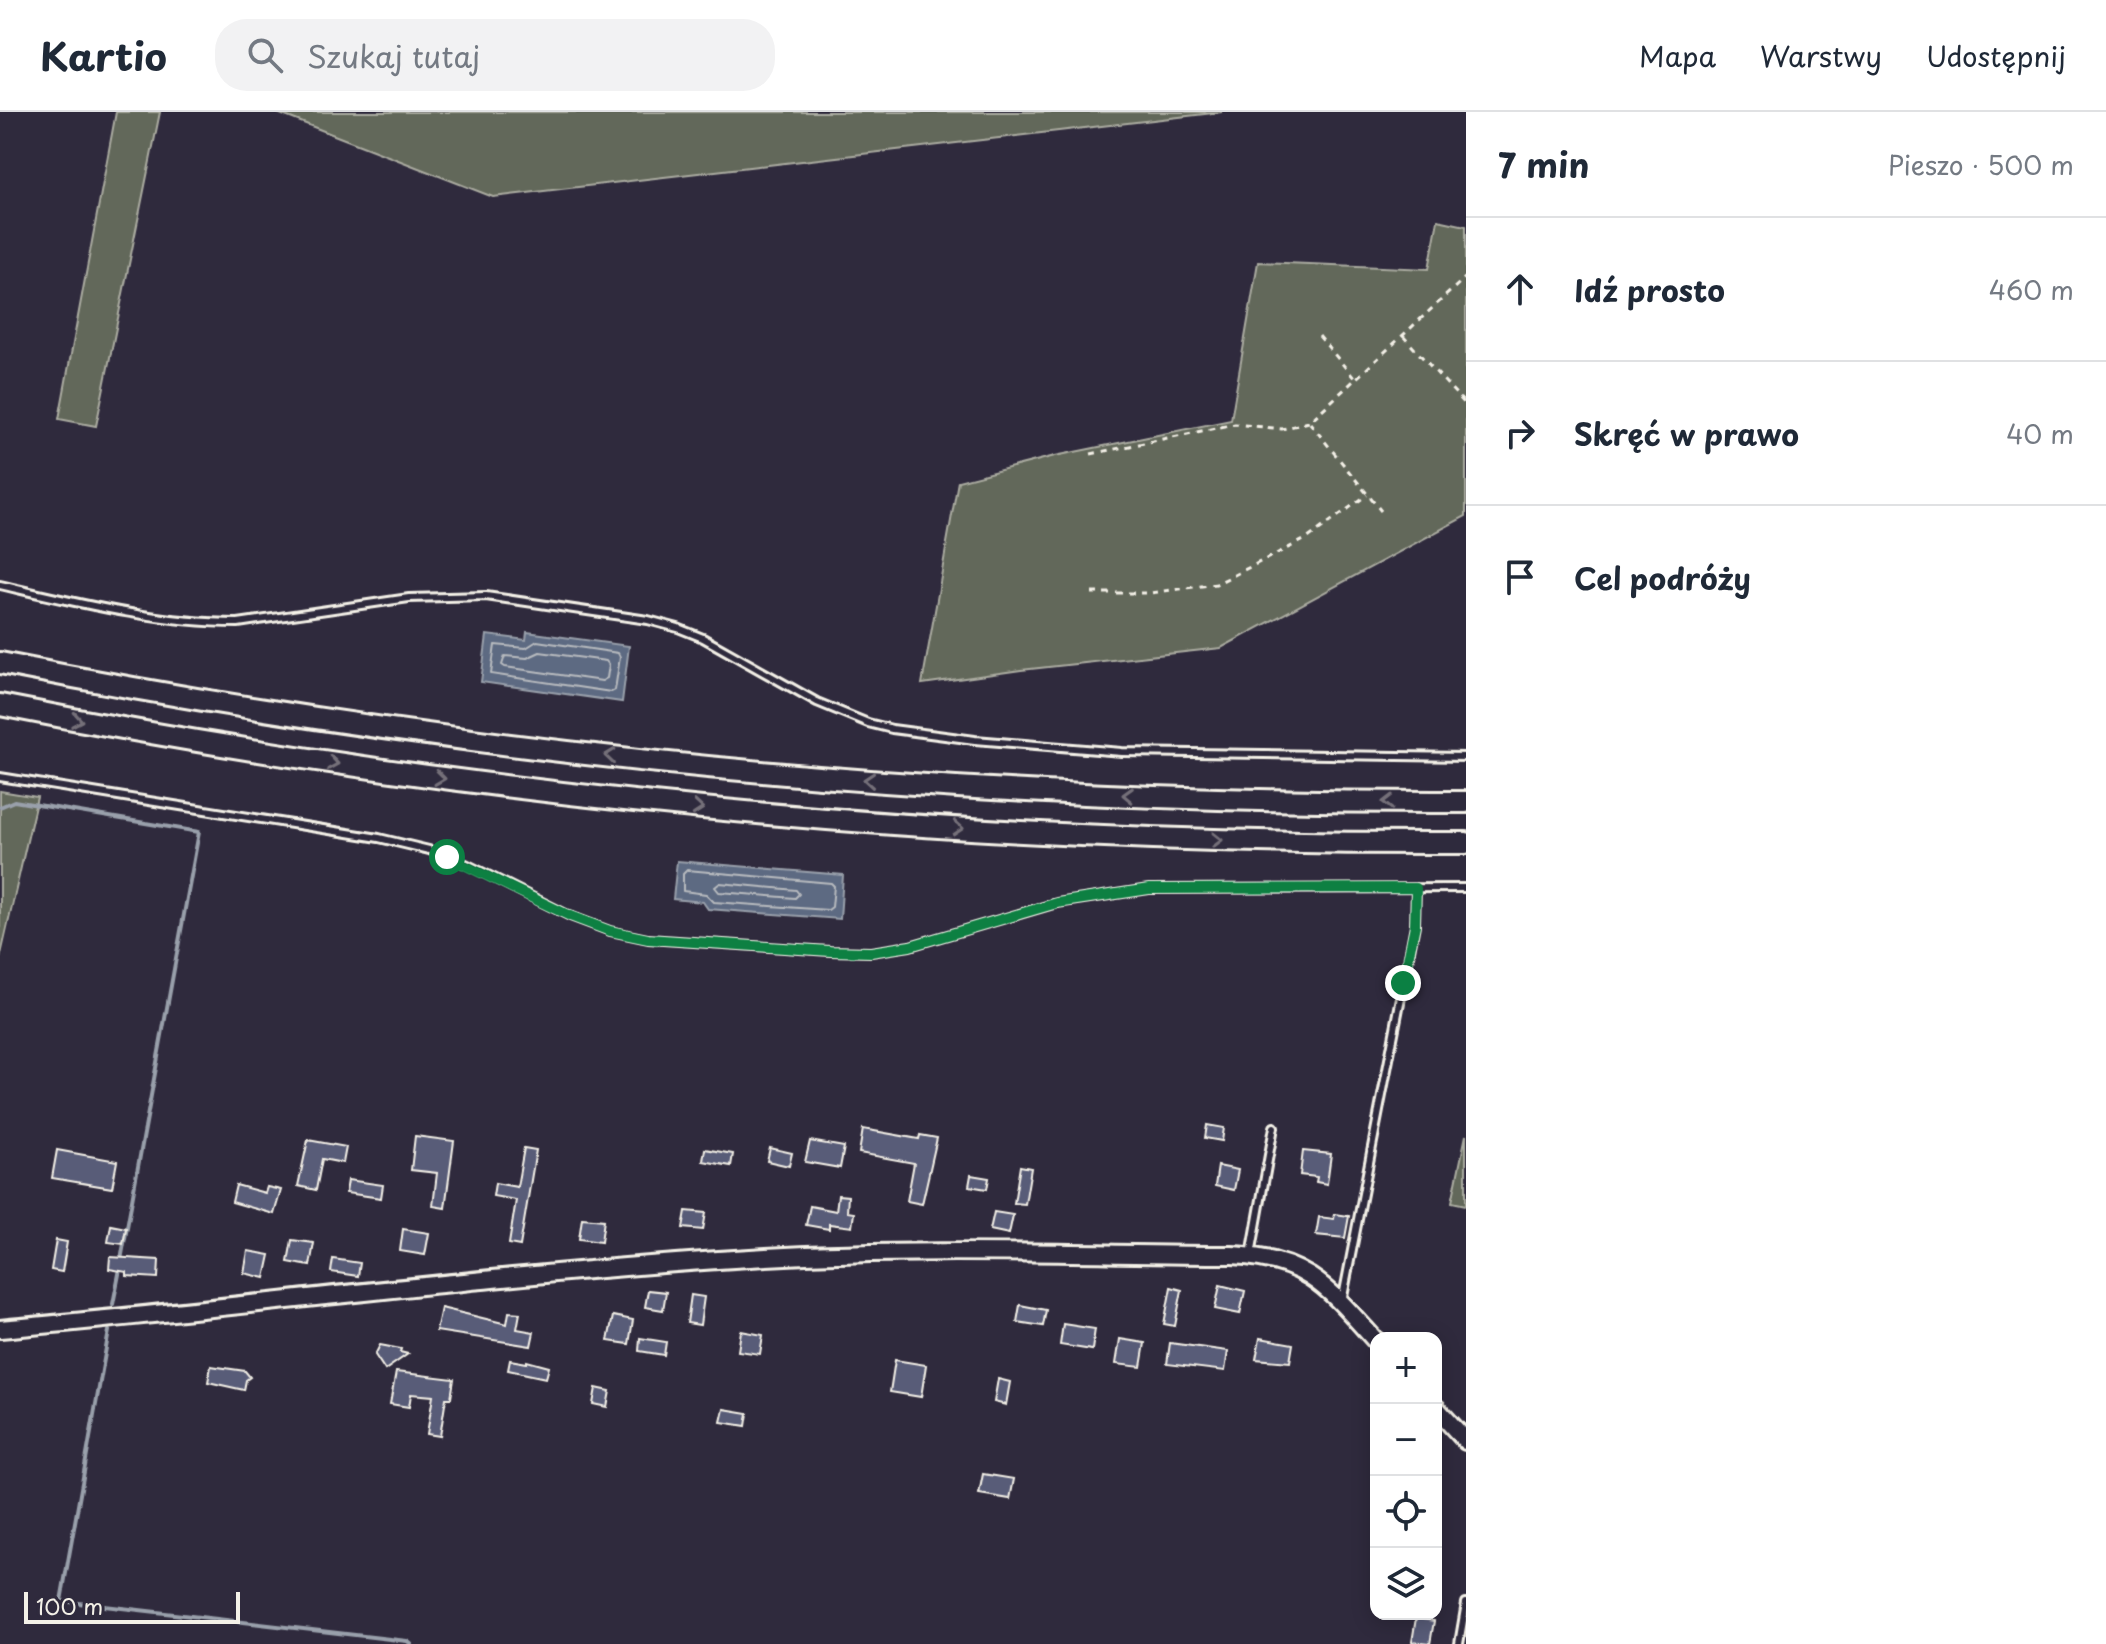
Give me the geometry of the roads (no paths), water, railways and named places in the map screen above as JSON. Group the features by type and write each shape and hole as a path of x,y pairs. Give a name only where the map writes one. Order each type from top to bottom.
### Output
{"highway":[{"path":"0,663 205,701 353,724 549,750 728,769 1087,794 1466,802"},
{"path":"0,705 363,767 695,807 1080,835 1466,843"}],"street":[{"path":"0,1329 456,1283 769,1257 869,1254 1251,1255 1295,1266 1314,1278 1370,1334"},
{"path":"1442,1415 1466,1441"}],"lane":[{"path":"0,585 138,614 215,623 238,623 433,595 486,596 648,620 678,628 703,638 817,702 868,723 892,729 975,740 1122,752 1466,757"},
{"path":"0,777 392,841 429,850 466,864 570,916 610,931 648,939 871,952 956,934 1057,903 1121,892 1224,888 1466,888"},
{"path":"1342,1303 1415,925 1416,888"},
{"path":"1251,1255 1274,1127"},
{"path":"1459,1644 1466,1603"}],"water":[{"path":"527,632 629,646 622,702 481,682 487,635 526,640"},
{"path":"677,861 843,875 840,919 708,909 703,902 673,899"}],"waterway":[{"path":"0,807 14,801 199,832 121,1260"},
{"path":"113,1304 120,1269"},
{"path":"109,1331 61,1601 407,1641 411,1644"}]}
